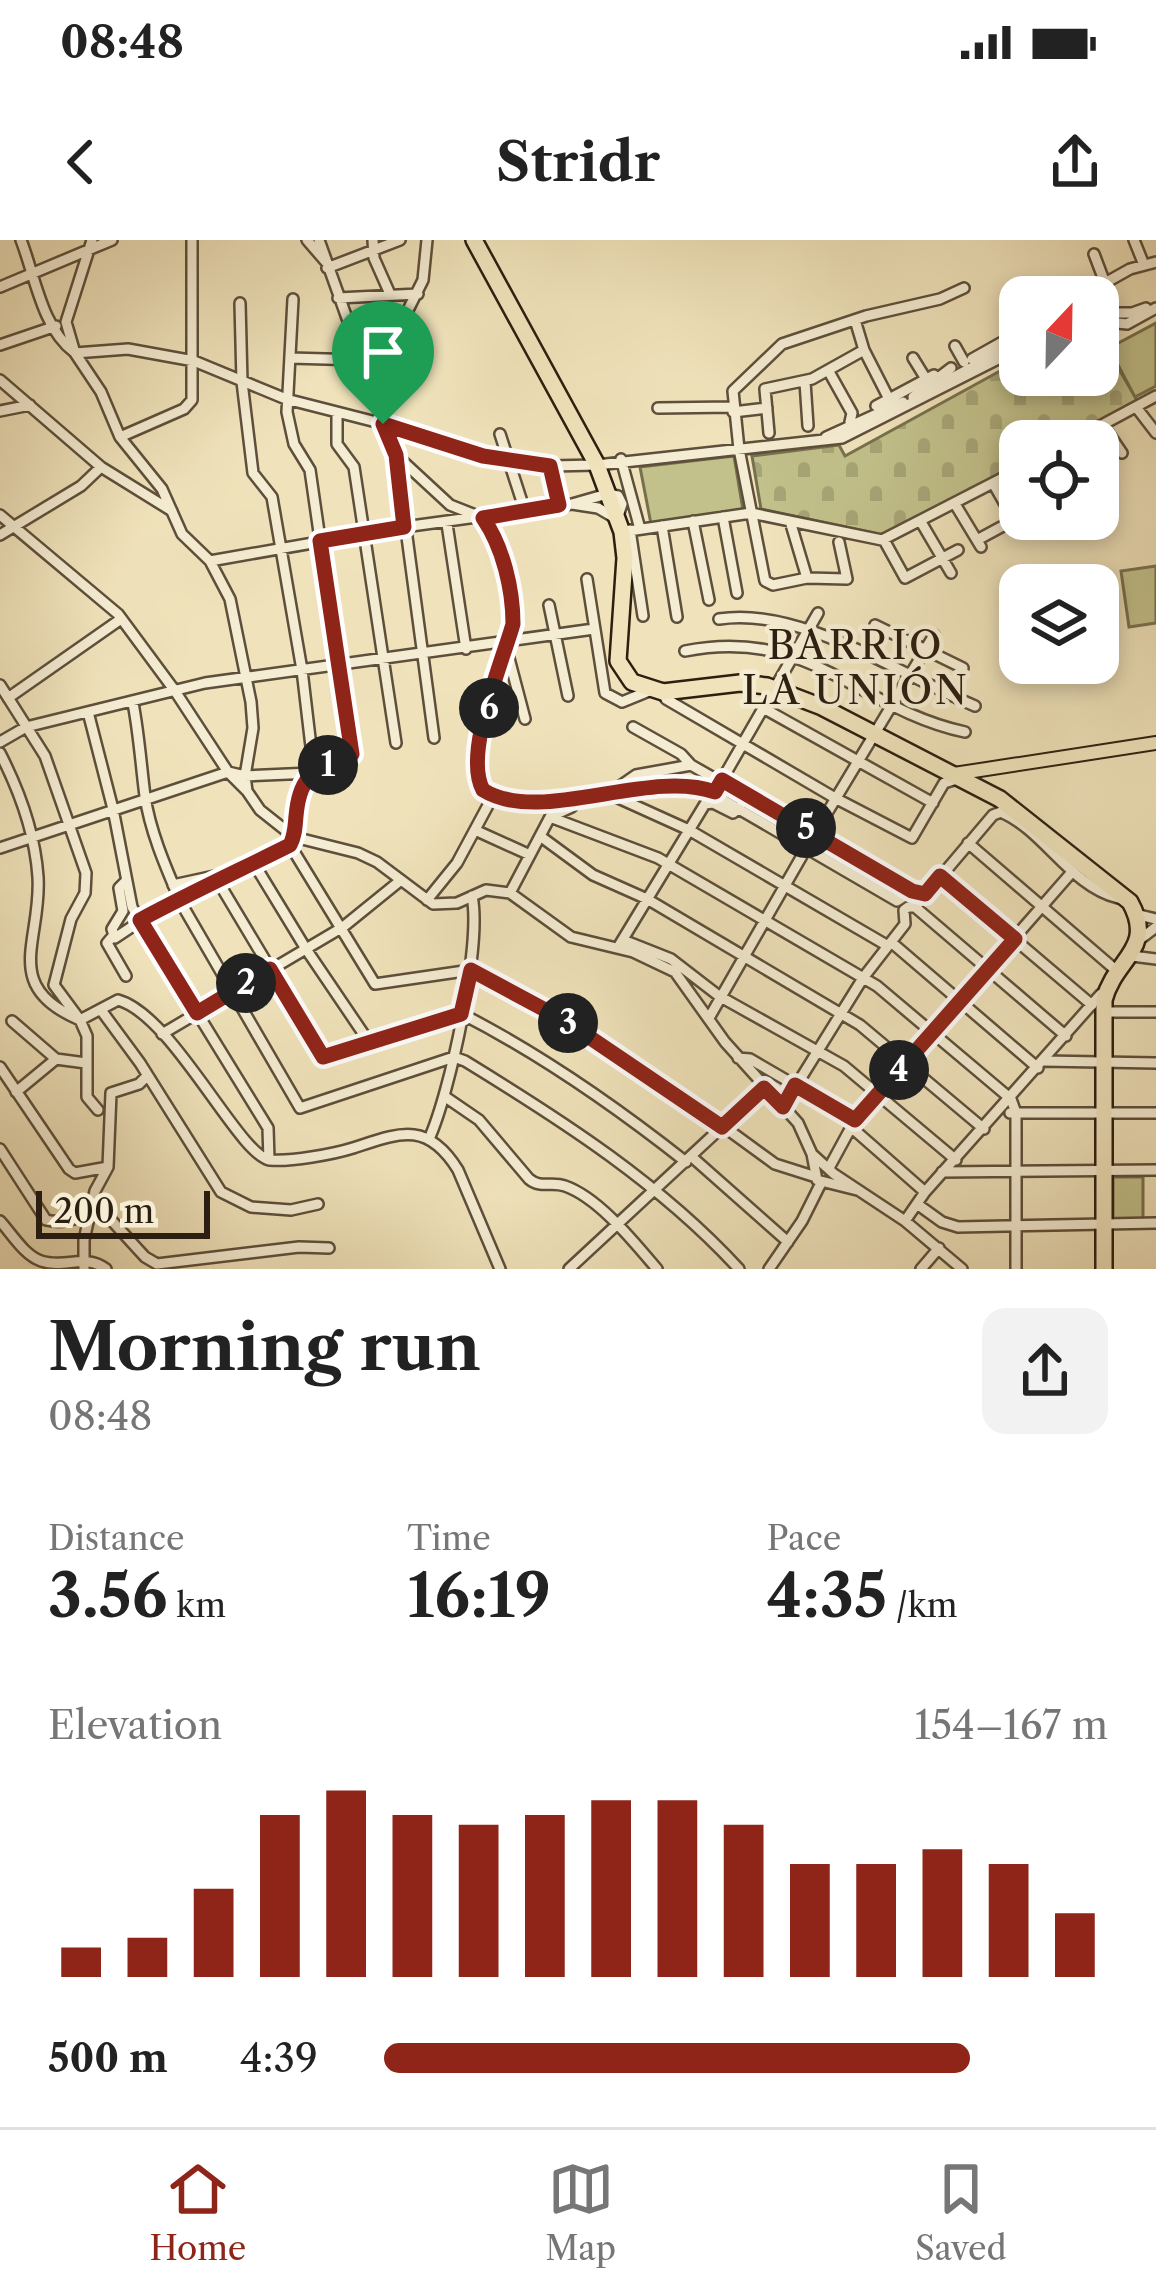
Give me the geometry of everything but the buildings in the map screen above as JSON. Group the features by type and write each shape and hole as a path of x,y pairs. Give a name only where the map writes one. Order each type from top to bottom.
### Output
{"highway":[{"path":"474,240 597,465 615,510 625,558 618,661 632,682 656,692 740,683 774,688 969,777 1124,897 1148,924 1098,1008 1106,1063 1104,1269"}],"main road":[{"path":"969,777 1156,743"}],"street":[{"path":"21,240 52,328 75,353 128,349 194,362 286,399 483,456 550,466 826,442 855,433 999,356"},
{"path":"0,287 91,244 112,240"},
{"path":"119,436 189,405 194,362 192,240"},
{"path":"307,240 326,265"},
{"path":"319,240 396,455 434,738"},
{"path":"326,265 373,245 400,240"},
{"path":"376,401 388,350 418,294 427,265 427,240"},
{"path":"1119,277 1152,262 1134,240"},
{"path":"91,244 66,322 75,353 101,392 119,436 162,489 182,534 210,561 230,599 253,728 244,776 247,790"},
{"path":"373,245 390,294"},
{"path":"1094,254 1102,276"},
{"path":"838,542 847,579 807,578 773,586 765,581 733,392 773,350 964,288"},
{"path":"338,298 418,294"},
{"path":"292,841 299,789 313,773 352,754 310,470 294,444 286,399 293,299"},
{"path":"240,303 242,382 253,472 272,497 302,670 313,773"},
{"path":"1119,315 1156,306"},
{"path":"855,320 889,399"},
{"path":"0,345 66,322"},
{"path":"876,406 999,343"},
{"path":"955,346 964,362"},
{"path":"769,433 768,386 805,382 864,350"},
{"path":"803,443 829,436 999,355"},
{"path":"290,358 362,360"},
{"path":"913,358 926,380"},
{"path":"828,370 852,413 850,422"},
{"path":"913,398 945,372"},
{"path":"0,380 101,467 174,512"},
{"path":"805,382 808,426"},
{"path":"1110,420 1156,396"},
{"path":"0,411 30,405"},
{"path":"1136,406 1156,433"},
{"path":"658,408 766,408"},
{"path":"337,413 337,444 353,466 396,743"},
{"path":"500,434 525,511"},
{"path":"1119,448 1122,453"},
{"path":"396,455 450,505 483,518 499,546 513,611 480,737 478,783 493,796 531,800 682,784 715,792 906,905 1066,1036"},
{"path":"622,459 615,510 643,616"},
{"path":"550,466 559,505"},
{"path":"0,535 81,486 101,467"},
{"path":"210,561 572,504 615,510 662,526 751,513 884,540 999,480"},
{"path":"955,504 979,544 1014,520 993,483"},
{"path":"0,514 121,620 176,691 228,772 292,841 375,984 471,970 564,1020 775,1164 824,1174 857,1190 905,1221 962,1269 977,1269"},
{"path":"724,517 737,592"},
{"path":"693,521 709,600"},
{"path":"790,521 807,578"},
{"path":"921,522 951,573"},
{"path":"447,524 466,649"},
{"path":"662,526 677,616"},
{"path":"884,540 905,578 958,550"},
{"path":"587,579 605,693 622,701 656,692 835,798 913,838 944,783 969,777"},
{"path":"549,605 568,696"},
{"path":"715,792 818,613"},
{"path":"719,620 761,619 809,628 975,706"},
{"path":"8,698 121,620"},
{"path":"875,625 963,668"},
{"path":"0,742 26,727 176,691 594,629"},
{"path":"815,833 934,635"},
{"path":"507,643 524,719"},
{"path":"685,651 740,646 792,656 821,666 928,722 964,732"},
{"path":"0,685 45,756 88,883 71,919 53,985 87,1036 87,1097 98,1110"},
{"path":"133,703 143,753 145,799 173,885 300,1108 454,1057 549,1113 655,1190 739,1269"},
{"path":"763,708 933,803"},
{"path":"88,712 131,907 268,1129 269,1160"},
{"path":"633,727 682,754 691,765 925,894"},
{"path":"0,753 20,791 32,837 38,887 32,973 45,1002 80,1020"},
{"path":"609,791 636,775 691,765"},
{"path":"0,848 228,772 244,776 313,773"},
{"path":"609,791 689,830 890,944 1041,1065 1156,1063"},
{"path":"427,900 477,831 493,796"},
{"path":"510,893 550,817 568,810 574,798"},
{"path":"620,945 708,801 728,812 740,807"},
{"path":"906,905 925,894 993,815 1001,812 1072,872 1106,895 1124,897"},
{"path":"550,817 669,864 863,978 1011,1099 1016,1113 1016,1269"},
{"path":"477,831 530,855"},
{"path":"540,836 593,875 647,899 841,1013 984,1129"},
{"path":"173,885 228,873 292,841 358,853 427,900 445,905 486,890 510,893 556,930 671,959 719,996 844,1066 956,1160"},
{"path":"968,843 1118,972"},
{"path":"709,1018 807,847"},
{"path":"253,862 369,1042"},
{"path":"769,1269 853,1124 1072,872"},
{"path":"126,976 107,943 178,896 196,894 228,873"},
{"path":"940,876 1098,1008 1156,1012"},
{"path":"162,1034 343,927 401,880"},
{"path":"113,937 112,929 123,911 119,888 125,882"},
{"path":"219,883 323,1057 461,1014 511,1039 605,1100 689,1160 788,1242"},
{"path":"783,1107 863,978 905,924 905,887"},
{"path":"429,1139 454,1057 471,970 472,896"},
{"path":"620,945 675,972 738,1058 798,1123 824,1174"},
{"path":"1132,956 1156,959"},
{"path":"80,1020 112,1002 127,1002 208,1087 246,1145 269,1160 349,1149 392,1133 429,1139 458,1169 500,1269"},
{"path":"905,1221 942,1172 1066,1036 1098,1008"},
{"path":"101,1010 221,1192 238,1203 270,1209 318,1204"},
{"path":"12,1021 56,1059 86,1063"},
{"path":"738,1058 750,1059 853,1124 925,1192"},
{"path":"16,1092 56,1059"},
{"path":"0,1067 69,1169 75,1173 108,1167"},
{"path":"84,1264 99,1180 108,1167 111,1093 139,1084 147,1076"},
{"path":"554,1269 569,1269 764,1088"},
{"path":"444,1096 478,1120 536,1185 564,1185 617,1223 657,1269"},
{"path":"999,1112 1156,1113"},
{"path":"0,1149 46,1220 63,1222 98,1208 157,1264 299,1246 328,1248"},
{"path":"942,1172 1156,1170"},
{"path":"917,1204 958,1227 1156,1223"},
{"path":"0,1221 35,1259 106,1269"},
{"path":"921,1269 939,1248"}],"green space":[{"path":"1156,323 1156,386 1135,397 1119,367 1119,343"},
{"path":"1119,369 1138,402 1104,420 999,420 999,476 888,536 761,509 752,456 839,445 845,456 999,372 999,396 1119,396"},
{"path":"734,456 743,510 651,524 640,467"},
{"path":"1156,566 1156,623 1129,627 1121,571"},
{"path":"1113,1177 1143,1177 1143,1219 1113,1219"}],"district":[{"name":"BARRIO LA UNIÓN","path":"856,668"}],"route":[{"path":"383,424 483,456 550,466 559,505 483,518 499,546 513,624 480,737 476,768 483,790 493,796 531,800 682,784 715,792 722,780 912,891 925,894 940,876 1015,939 855,1120 795,1085 783,1107 764,1088 722,1127 564,1020 471,970 461,1014 323,1057 270,969 197,1013 140,920 178,896 196,894 228,873 290,845 299,789 305,779 352,754 320,541 404,527 396,455 383,424"}]}
